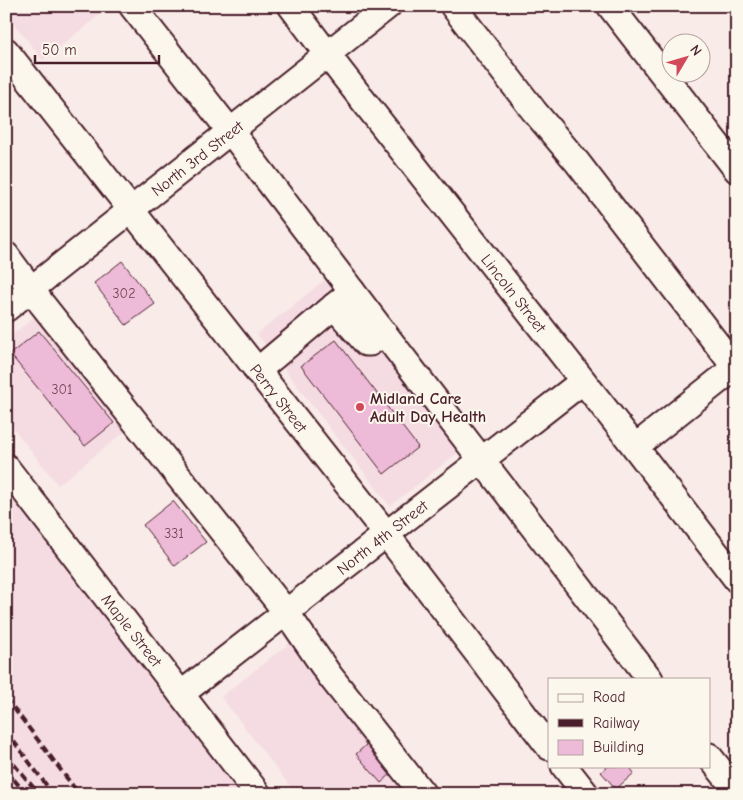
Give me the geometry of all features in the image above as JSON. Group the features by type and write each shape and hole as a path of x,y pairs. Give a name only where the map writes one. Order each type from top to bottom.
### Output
{"street":[{"path":"132,6 230,131 343,299 384,334 649,678"},
{"name":"Lincoln Street","path":"291,6 737,580"},
{"name":"North 3rd Street","path":"6,309 388,6"},
{"path":"454,6 736,368 635,447"},
{"path":"610,6 737,170"},
{"name":"Perry Street","path":"6,50 385,534 548,746"},
{"path":"6,255 286,612 330,676 423,794"},
{"path":"257,371 343,299"},
{"name":"North 4th Street","path":"181,694 583,381"},
{"name":"Maple Street","path":"6,467 258,794"},
{"path":"710,757 737,792"},
{"path":"566,768 586,794"}],"shaded area":[{"path":"6,6 111,6 43,60 6,14"},
{"path":"331,275 465,447 390,506 257,334"},
{"path":"42,311 132,426 58,485 6,419 6,340"},
{"path":"6,480 249,794 6,794"},
{"path":"296,638 417,794 296,794 221,697"}],"building":[{"path":"122,261 155,304 126,325 94,283"},
{"path":"39,331 114,423 85,446 10,354"},
{"name":"Midland Care Adult Day Health","path":"336,340 418,447 384,474 301,366"},
{"path":"173,501 206,542 175,566 143,525"},
{"path":"367,744 392,773 381,783 356,754"},
{"path":"606,768 630,768 634,773 616,789 601,772"}],"railway":[{"path":"6,698 79,794"},
{"path":"6,731 53,794"},
{"path":"6,755 39,794"},
{"path":"6,770 26,794"},
{"path":"6,782 13,794"}],"place":[{"name":"Midland Care Adult Day Health","path":"360,407"}]}
